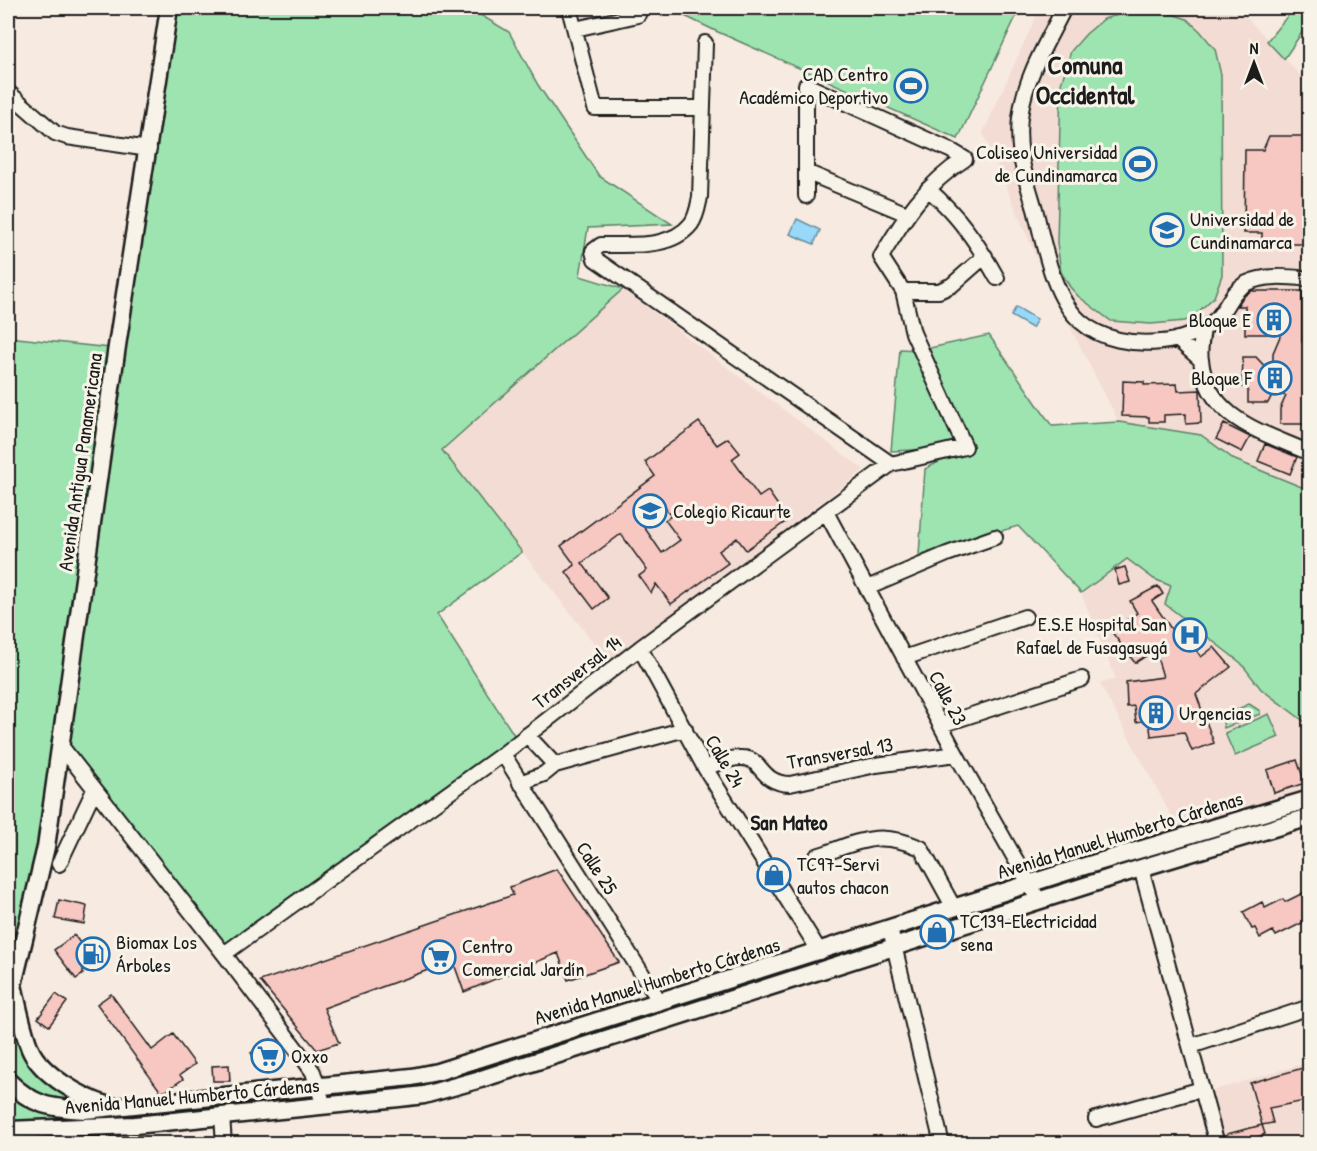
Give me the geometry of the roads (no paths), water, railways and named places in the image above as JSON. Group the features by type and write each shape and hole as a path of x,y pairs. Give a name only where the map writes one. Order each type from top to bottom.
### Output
{"main road":[{"name":"Avenida Antigua Panamericana","path":"10,979 28,922 46,847 117,346 169,8"},
{"name":"Avenida Manuel Humberto Cárdenas","path":"8,1081 29,1099 43,1105 57,1109 85,1110 412,1077 437,1072 1029,884 1310,799"},
{"name":"Avenida Manuel Humberto Cárdenas","path":"8,1131 99,1127 222,1116 416,1096 447,1089 1310,816"},
{"name":"Avenida Antigua Panamericana","path":"8,1002 12,951 28,922"},
{"path":"10,979 30,1049 39,1062 55,1078 72,1089 99,1103 115,1108"}],"street":[{"path":"569,8 596,108 703,108"},
{"path":"1064,8 1026,86 1020,112 1019,136 1021,157 1051,272 1062,297 1078,320 1094,332 1129,342 1162,342 1177,339 1203,328 1218,317 1234,292 1261,278 1310,279"},
{"path":"575,29 638,15"},
{"path":"705,43 700,197 697,213 692,223 679,234 660,243 600,245 593,250 595,259 891,464"},
{"path":"806,196 806,85 950,150 965,159 945,172 928,189 907,214 881,257 903,291 939,291 952,285 985,256"},
{"path":"8,92 55,134 148,149"},
{"path":"806,172 907,214"},
{"path":"928,189 952,209 985,256 997,278"},
{"name":"Transversal 14","path":"224,954 503,754 640,648 891,464 965,447 913,333 903,291"},
{"path":"1203,328 1200,359 1206,385 1218,405 1237,419 1310,453"},
{"path":"1177,339 1200,359"},
{"name":"Calle 23","path":"826,512 1038,901"},
{"path":"867,588 994,537"},
{"path":"904,658 1025,617"},
{"name":"Calle 24","path":"640,648 705,768 820,952"},
{"path":"941,725 1082,679"},
{"path":"520,783 544,774 555,765 685,729"},
{"path":"526,735 555,765"},
{"path":"61,746 303,1058 313,1072 324,1106"},
{"name":"Calle 25","path":"503,754 660,1002"},
{"name":"Transversal 13","path":"705,768 741,757 753,760 767,777 777,783 790,784 876,765 956,754"},
{"path":"59,864 94,790"},
{"path":"817,856 877,837 891,837 914,845 921,848 954,908"},
{"path":"1141,868 1217,1143"},
{"path":"890,929 942,1143"},
{"path":"1191,1046 1310,1007"},
{"path":"1096,1119 1202,1089"},
{"path":"222,1116 224,1143"}],"water":[{"path":"797,219 820,230 814,244 790,234"},
{"path":"1016,307 1037,319 1032,328 1011,316"}],"place":[{"name":"CAD Centro Académico Deportivo","path":"911,86"},
{"name":"Coliseo Universidad de Cundinamarca","path":"1140,164"},
{"name":"Universidad de Cundinamarca","path":"1167,230"},
{"name":"Bloque E","path":"1274,320"},
{"name":"Bloque F","path":"1275,378"},
{"name":"Colegio Ricaurte","path":"650,511"},
{"name":"E.S.E Hospital San Rafael de Fusagasugá","path":"1190,635"},
{"name":"Urgencias","path":"1156,713"},
{"name":"TC97-Servi autos chacon","path":"774,875"},
{"name":"TC139-Electricidad sena","path":"937,932"},
{"name":"Biomax Los Árboles","path":"93,954"},
{"name":"Centro Comercial Jardín","path":"439,957"},
{"name":"Oxxo","path":"268,1056"}],"district":[{"name":"Comuna Occidental","path":"1085,80"},
{"name":"San Mateo","path":"789,823"}]}
